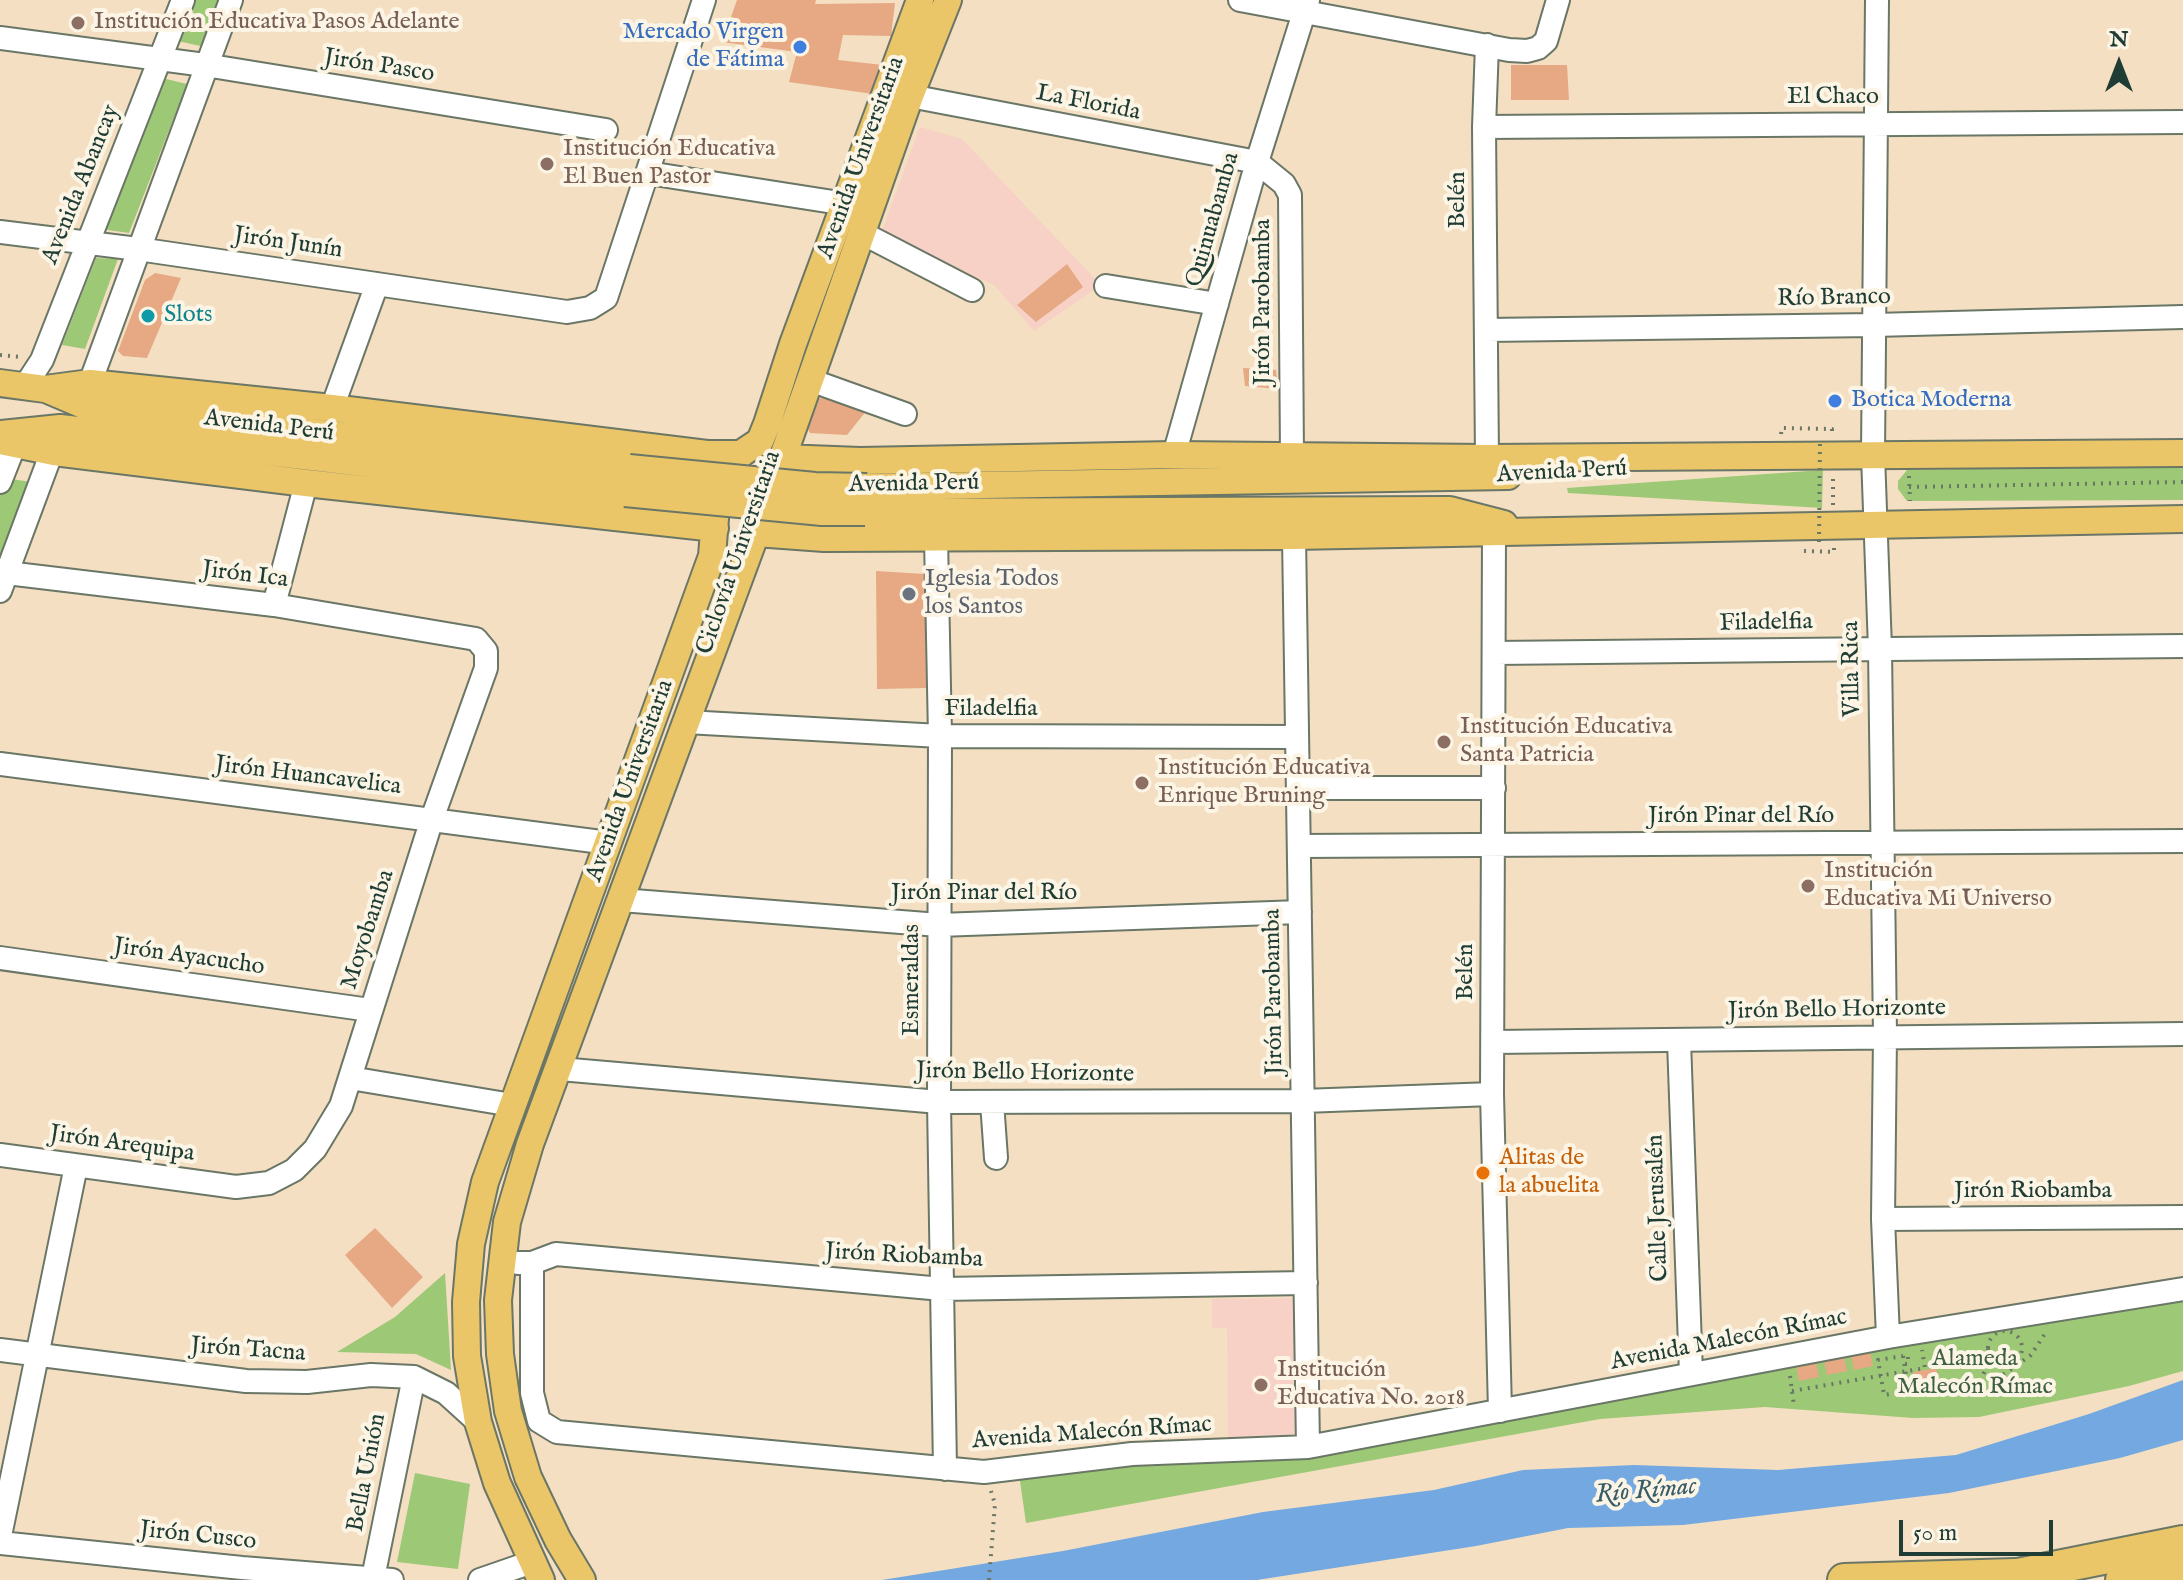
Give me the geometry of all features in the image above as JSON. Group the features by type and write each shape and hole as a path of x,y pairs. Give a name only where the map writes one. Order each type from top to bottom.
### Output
{"highway":[{"path":"1844,1580 2008,1577 2183,1542"},
{"path":"2122,1580 2183,1569"}],"main road":[{"name":"Avenida Universitaria","path":"537,1571 497,1483 478,1422 467,1356 466,1302 471,1244 485,1182 712,556 721,486 731,464 760,441 767,424 793,344 920,0"},
{"name":"Avenida Universitaria","path":"582,1580 558,1540 528,1477 508,1411 499,1341 498,1300 507,1222 516,1186 756,533 910,96 948,0"},
{"name":"Avenida Perú","path":"23,386 90,383 332,408 707,454 741,454"},
{"name":"Avenida Perú","path":"23,386 88,407 627,480 822,512 866,499 1565,475 1791,456"},
{"name":"Avenida Perú","path":"5,440 57,440 627,480"},
{"name":"Avenida Perú","path":"57,440 306,483 715,528"},
{"name":"Avenida Perú","path":"782,458 860,461 1174,455 1487,458 2183,453"},
{"name":"Avenida Perú","path":"866,499 1450,510 1538,533"},
{"name":"Avenida Perú","path":"756,533 824,538 1294,536 2183,519"}],"street":[{"name":"Avenida Abancay","path":"23,386 42,360 183,0"},
{"path":"90,383 231,0"},
{"path":"704,0 648,173 846,204"},
{"path":"1240,0 1306,6 1518,51 1538,48 1546,41 1558,0"},
{"name":"Villa Rica","path":"1877,0 1873,455 1880,649 1885,1035 1883,1219 1888,1337"},
{"name":"Quinuabamba","path":"1174,455 1257,162 1306,6"},
{"name":"Jirón Pasco","path":"0,38 205,65 606,130"},
{"name":"Belén","path":"1487,45 1484,127 1487,458"},
{"name":"La Florida","path":"910,96 1257,162"},
{"name":"El Chaco","path":"1484,127 2183,122"},
{"name":"Jirón Parobamba","path":"1257,162 1284,184 1290,195 1292,457"},
{"name":"Jirón Junín","path":"0,232 138,249 567,312 590,308 606,298 648,173"},
{"path":"862,233 972,290"},
{"path":"332,408 377,284"},
{"path":"1106,286 1217,304"},
{"name":"Río Branco","path":"1486,330 2183,317"},
{"path":"810,380 905,414"},
{"path":"0,482 5,440"},
{"path":"3,582 57,440"},
{"path":"274,605 306,483"},
{"name":"Belén","path":"1494,534 1492,1094 1500,1411"},
{"name":"Jirón Parobamba","path":"1294,536 1308,1447"},
{"name":"Esmeraldas","path":"936,538 940,736 939,1102 945,1469"},
{"name":"Jirón Ica","path":"3,582 274,605 476,639"},
{"name":"Moyobamba","path":"236,1187 269,1183 294,1170 315,1149 341,1106 432,819 486,668 486,651 476,639"},
{"name":"Filadelfia","path":"1494,653 2183,646"},
{"name":"Filadelfia","path":"686,722 940,736 1297,737"},
{"name":"Jirón Huancavelica","path":"0,764 609,843"},
{"path":"1298,788 1494,788"},
{"name":"Jirón Pinar del Río","path":"1299,846 2183,841"},
{"name":"Jirón Pinar del Río","path":"621,900 939,925 1300,912"},
{"name":"Jirón Ayacucho","path":"0,958 370,1010"},
{"name":"Jirón Bello Horizonte","path":"1493,1042 1885,1035 2183,1034"},
{"name":"Calle Jerusalén","path":"1679,1041 1691,1374"},
{"name":"Jirón Bello Horizonte","path":"560,1069 939,1102 1303,1101 1492,1094"},
{"path":"350,1078 512,1105"},
{"path":"992,1102 996,1158"},
{"name":"Jirón Arequipa","path":"0,1155 236,1187"},
{"path":"0,1536 76,1166"},
{"name":"Jirón Riobamba","path":"1883,1219 2183,1217"},
{"name":"Jirón Riobamba","path":"502,1262 532,1263 556,1254 942,1289 1306,1283"},
{"name":"Avenida Malecón Rímac","path":"532,1263 532,1393 539,1421 557,1432 984,1472 1132,1454 1308,1447 1888,1337 2183,1289"},
{"name":"Jirón Tacna","path":"0,1350 246,1381 307,1382 371,1375 414,1377 446,1393 478,1422"},
{"name":"Bella Unión","path":"383,1579 414,1377"},
{"name":"Jirón Cusco","path":"0,1543 383,1579"},
{"path":"480,1580 537,1571"}],"path":[{"path":"1782,428 1832,429"},
{"path":"1819,542 1820,439"},
{"path":"1833,470 1833,508"},
{"path":"1909,470 1910,501"},
{"path":"1909,487 2183,482"},
{"path":"1796,551 1834,552"},
{"path":"1909,1391 1903,1356 1878,1360 1884,1395 1980,1382 2004,1374 2031,1355 2040,1339 2054,1327"},
{"path":"1980,1382 1991,1358 1988,1348 1992,1338 2006,1331 2017,1336 2022,1352 2020,1361"},
{"path":"1792,1391 1905,1368 1925,1368 1921,1347"},
{"path":"1905,1368 1908,1349"},
{"path":"1991,1358 2005,1365 2020,1361"},
{"path":"989,1580 995,1504"}],"shaded area":[{"path":"920,127 962,139 1101,285 1034,331 994,285 880,236"},
{"name":"Institución Educativa No. 2018","path":"1294,1298 1295,1442 1228,1442 1227,1328 1212,1328 1212,1299"}],"green space":[{"path":"189,0 221,0 205,47 173,40"},
{"path":"162,78 187,84 129,233 101,229"},
{"path":"96,258 118,259 85,349 62,345"},
{"path":"2183,465 2183,500 1907,501 1898,489 1898,481 1907,470"},
{"path":"1823,470 1822,508 1568,493 1567,488"},
{"path":"5,478 31,482 0,562 0,492"},
{"path":"445,1273 451,1370 416,1354 337,1352 395,1317"},
{"name":"Alameda Malecón Rímac","path":"2183,1296 2183,1371 2129,1386 1979,1417 1913,1418 1765,1407 1600,1419 1026,1523 1019,1474 1151,1459 1729,1374"},
{"path":"415,1473 470,1484 458,1569 397,1562"}],"water":[{"name":"Río Rímac","path":"2183,1380 2183,1440 2120,1458 1949,1493 1683,1525 1568,1528 1476,1546 1257,1580 882,1580 1063,1551 1263,1512 1434,1490 1523,1470 1634,1465 1778,1470 1956,1455 2089,1414"}],"building":[{"name":"Mercado Virgen de Fátima","path":"737,0 816,0 815,4 895,3 891,36 843,35 838,60 883,65 873,94 789,82 797,52 722,42"},
{"path":"1511,65 1567,65 1569,100 1511,100"},
{"path":"1067,264 1083,287 1036,322 1017,305"},
{"name":"Slots","path":"155,273 181,278 147,358 123,356 118,351 145,280"},
{"path":"1243,368 1276,370 1278,389 1245,386"},
{"path":"817,399 867,410 847,435 810,433 806,425"},
{"path":"876,571 925,574 926,688 877,689"},
{"path":"375,1228 423,1277 392,1308 345,1255"},
{"path":"1870,1351 1873,1366 1854,1370 1851,1355"},
{"path":"1844,1357 1847,1371 1827,1375 1824,1360"},
{"path":"1816,1362 1819,1377 1799,1381 1796,1366"},
{"path":"1936,1368 1939,1379 1915,1384 1913,1372"}],"place":[{"name":"Institución Educativa Pasos Adelante","path":"78,23"},
{"name":"Mercado Virgen de Fátima","path":"800,47"},
{"name":"Institución Educativa El Buen Pastor","path":"547,164"},
{"name":"Slots","path":"148,316"},
{"name":"Botica Moderna","path":"1835,401"},
{"name":"Iglesia Todos los Santos","path":"909,594"},
{"name":"Institución Educativa Santa Patricia","path":"1444,742"},
{"name":"Institución Educativa Enrique Bruning","path":"1142,783"},
{"name":"Institución Educativa Mi Universo","path":"1808,886"},
{"name":"Alitas de la abuelita","path":"1483,1173"},
{"name":"Institución Educativa No. 2018","path":"1261,1385"}]}
